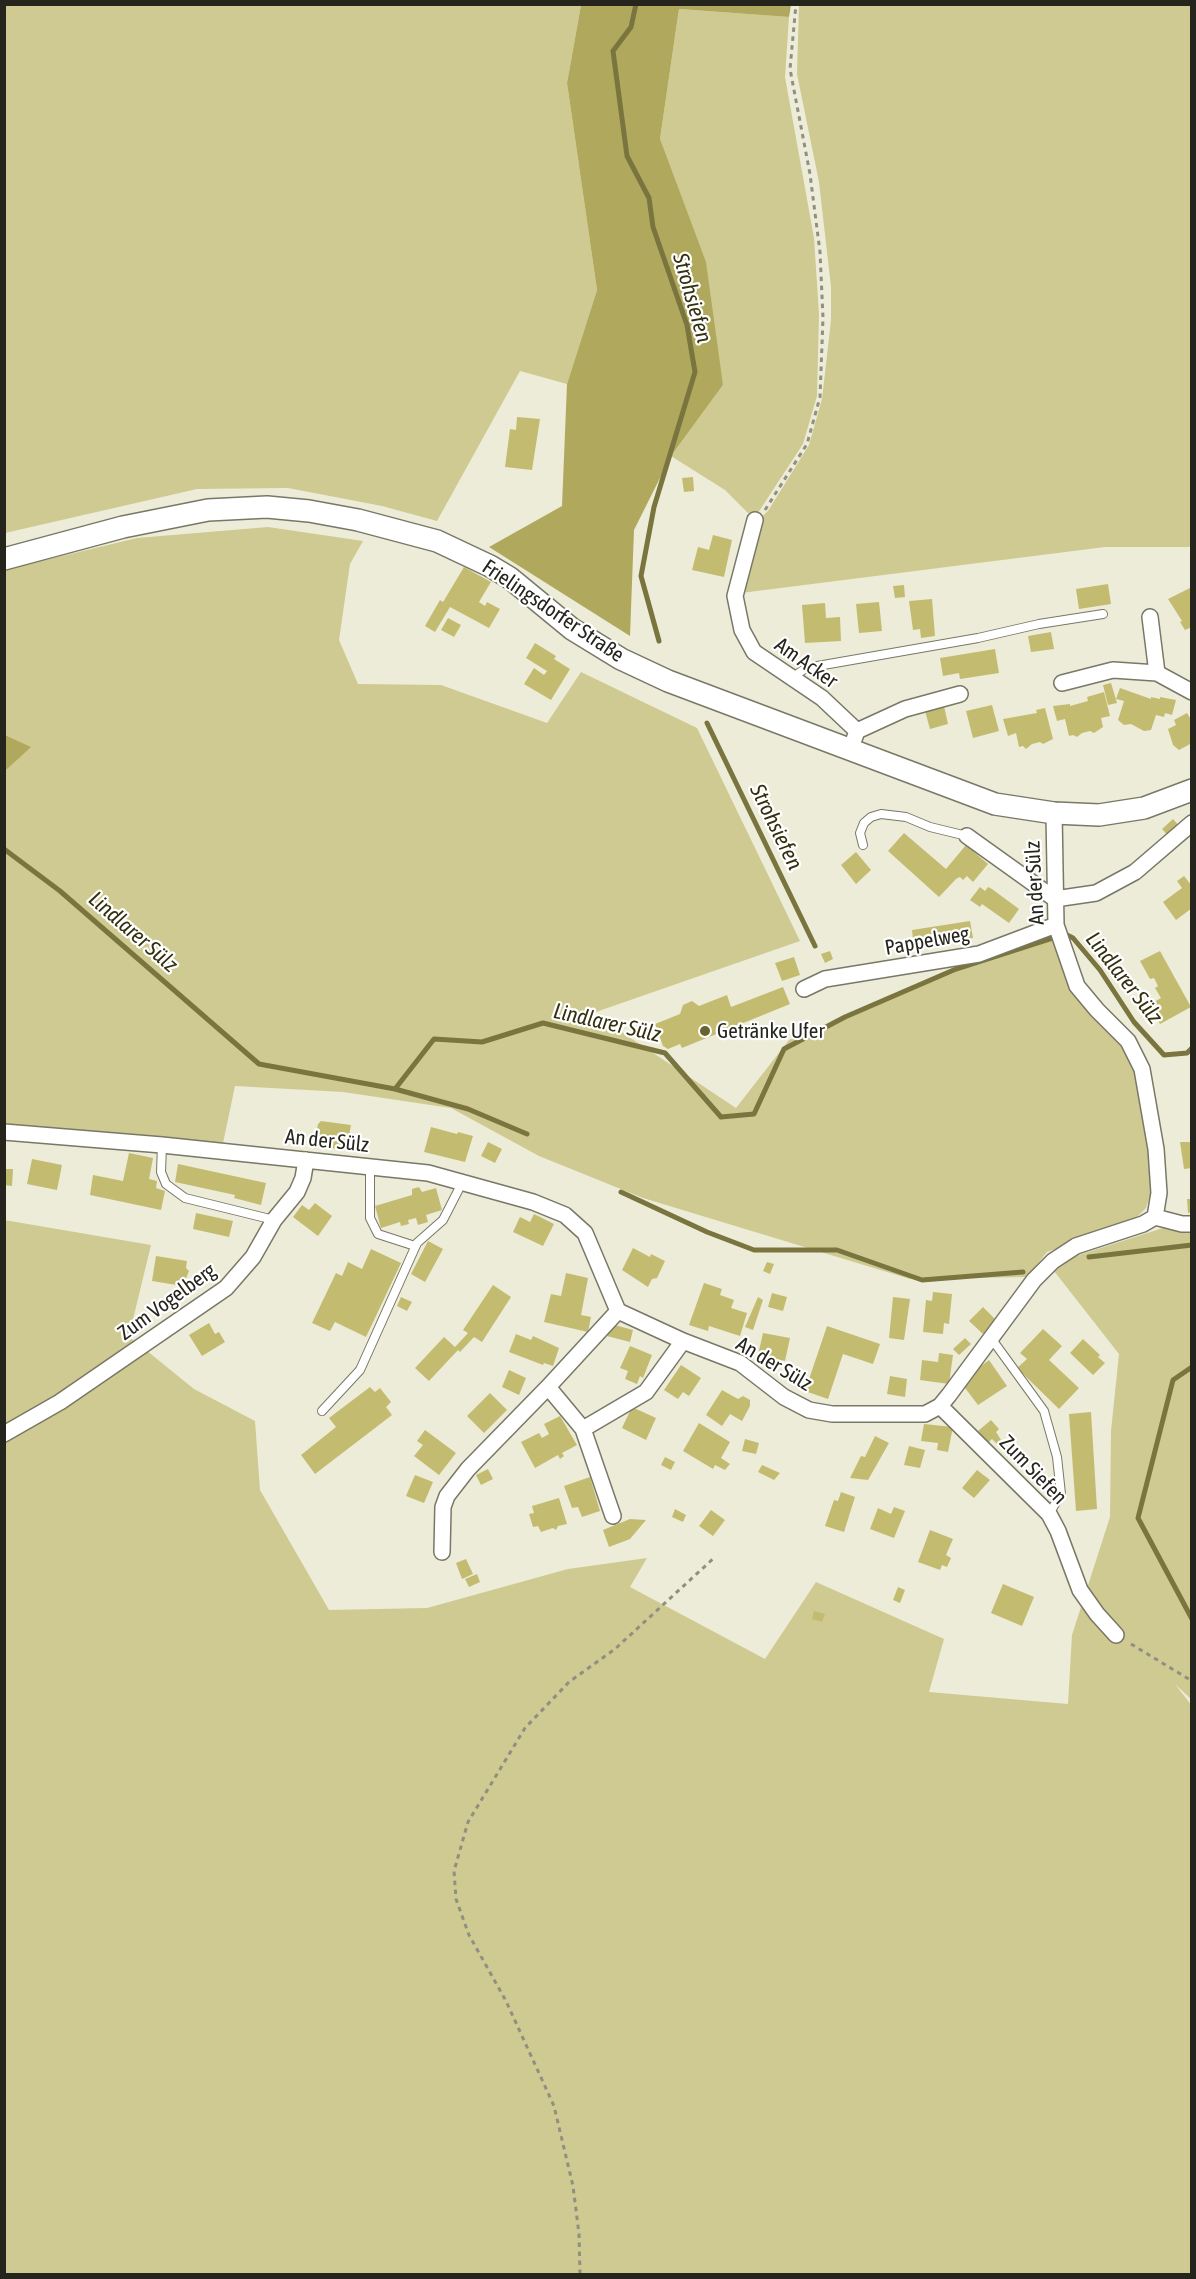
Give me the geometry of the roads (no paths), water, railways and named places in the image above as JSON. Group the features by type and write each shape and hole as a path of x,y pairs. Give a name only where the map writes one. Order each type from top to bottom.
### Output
{"main road":[{"name":"Frielingsdorfer Straße","path":"4,559 134,525 208,510 267,507 309,511 358,520 437,541 468,554 510,578 572,629 621,659 688,689 995,804 1054,813 1099,815 1144,808 1191,790"}],"street":[{"name":"Am Acker","path":"755,520 735,596 742,630 754,652 822,698 857,730"},
{"path":"1150,617 1157,673"},
{"path":"1062,683 1113,670 1157,673 1191,692"},
{"path":"850,751 857,730 905,710 960,694"},
{"name":"An der Sülz","path":"1054,813 1056,925 1077,986 1128,1041 1142,1069 1156,1149 1159,1193 1155,1217"},
{"path":"967,836 1055,899 1096,893 1135,872 1191,823"},
{"name":"Pappelweg","path":"804,989 825,979 979,954 1056,925"},
{"name":"An der Sülz","path":"4,1132 162,1145 428,1173 533,1202 565,1215 585,1233 618,1311 683,1341 740,1363 784,1397 809,1410 832,1414 925,1414 939,1406"},
{"name":"Zum Vogelberg","path":"4,1434 60,1402 226,1288 253,1257 274,1220 297,1192 303,1178 306,1160"},
{"path":"939,1406 1034,1280 1053,1261 1076,1246 1143,1224 1155,1217 1191,1224"},
{"path":"442,1552 443,1507 447,1497 468,1469 618,1311"},
{"path":"583,1428 646,1392 683,1341"},
{"path":"548,1387 583,1428 613,1516"},
{"name":"Zum Siefen","path":"939,1406 1049,1514 1058,1531 1080,1590 1116,1635"}],"lane":[{"path":"793,677 806,668 1103,614"},
{"path":"863,845 860,833 864,823 871,817 882,814 906,817 930,827 967,836"},
{"path":"162,1145 161,1172 166,1184 186,1198 274,1220"},
{"path":"370,1167 370,1218 378,1234 415,1246"},
{"path":"322,1411 360,1370 415,1246 443,1220 462,1183"},
{"path":"992,1338 1044,1411 1057,1458 1061,1494 1049,1514"}],"waterway":[{"name":"Strohsiefen","path":"636,4 631,27 613,51 627,156 649,198 653,227 687,325 695,372 654,507 641,576 659,641"},
{"name":"Strohsiefen","path":"707,723 815,946"},
{"name":"Lindlarer Sülz","path":"4,849 60,891 259,1064 395,1089 434,1039 482,1042 543,1023 665,1053 721,1117 754,1114 784,1049 845,1017 956,969 1065,934 1073,938 1100,970 1134,1022 1164,1055 1187,1053 1192,1048"},
{"path":"395,1089 468,1109 527,1134"},
{"path":"621,1192 707,1232 754,1250 837,1250 922,1280 1023,1272"},
{"path":"1089,1257 1192,1245"},
{"path":"1192,1367 1173,1380 1138,1518 1192,1619"}],"place":[{"name":"Getränke Ufer","path":"705,1031"}]}
